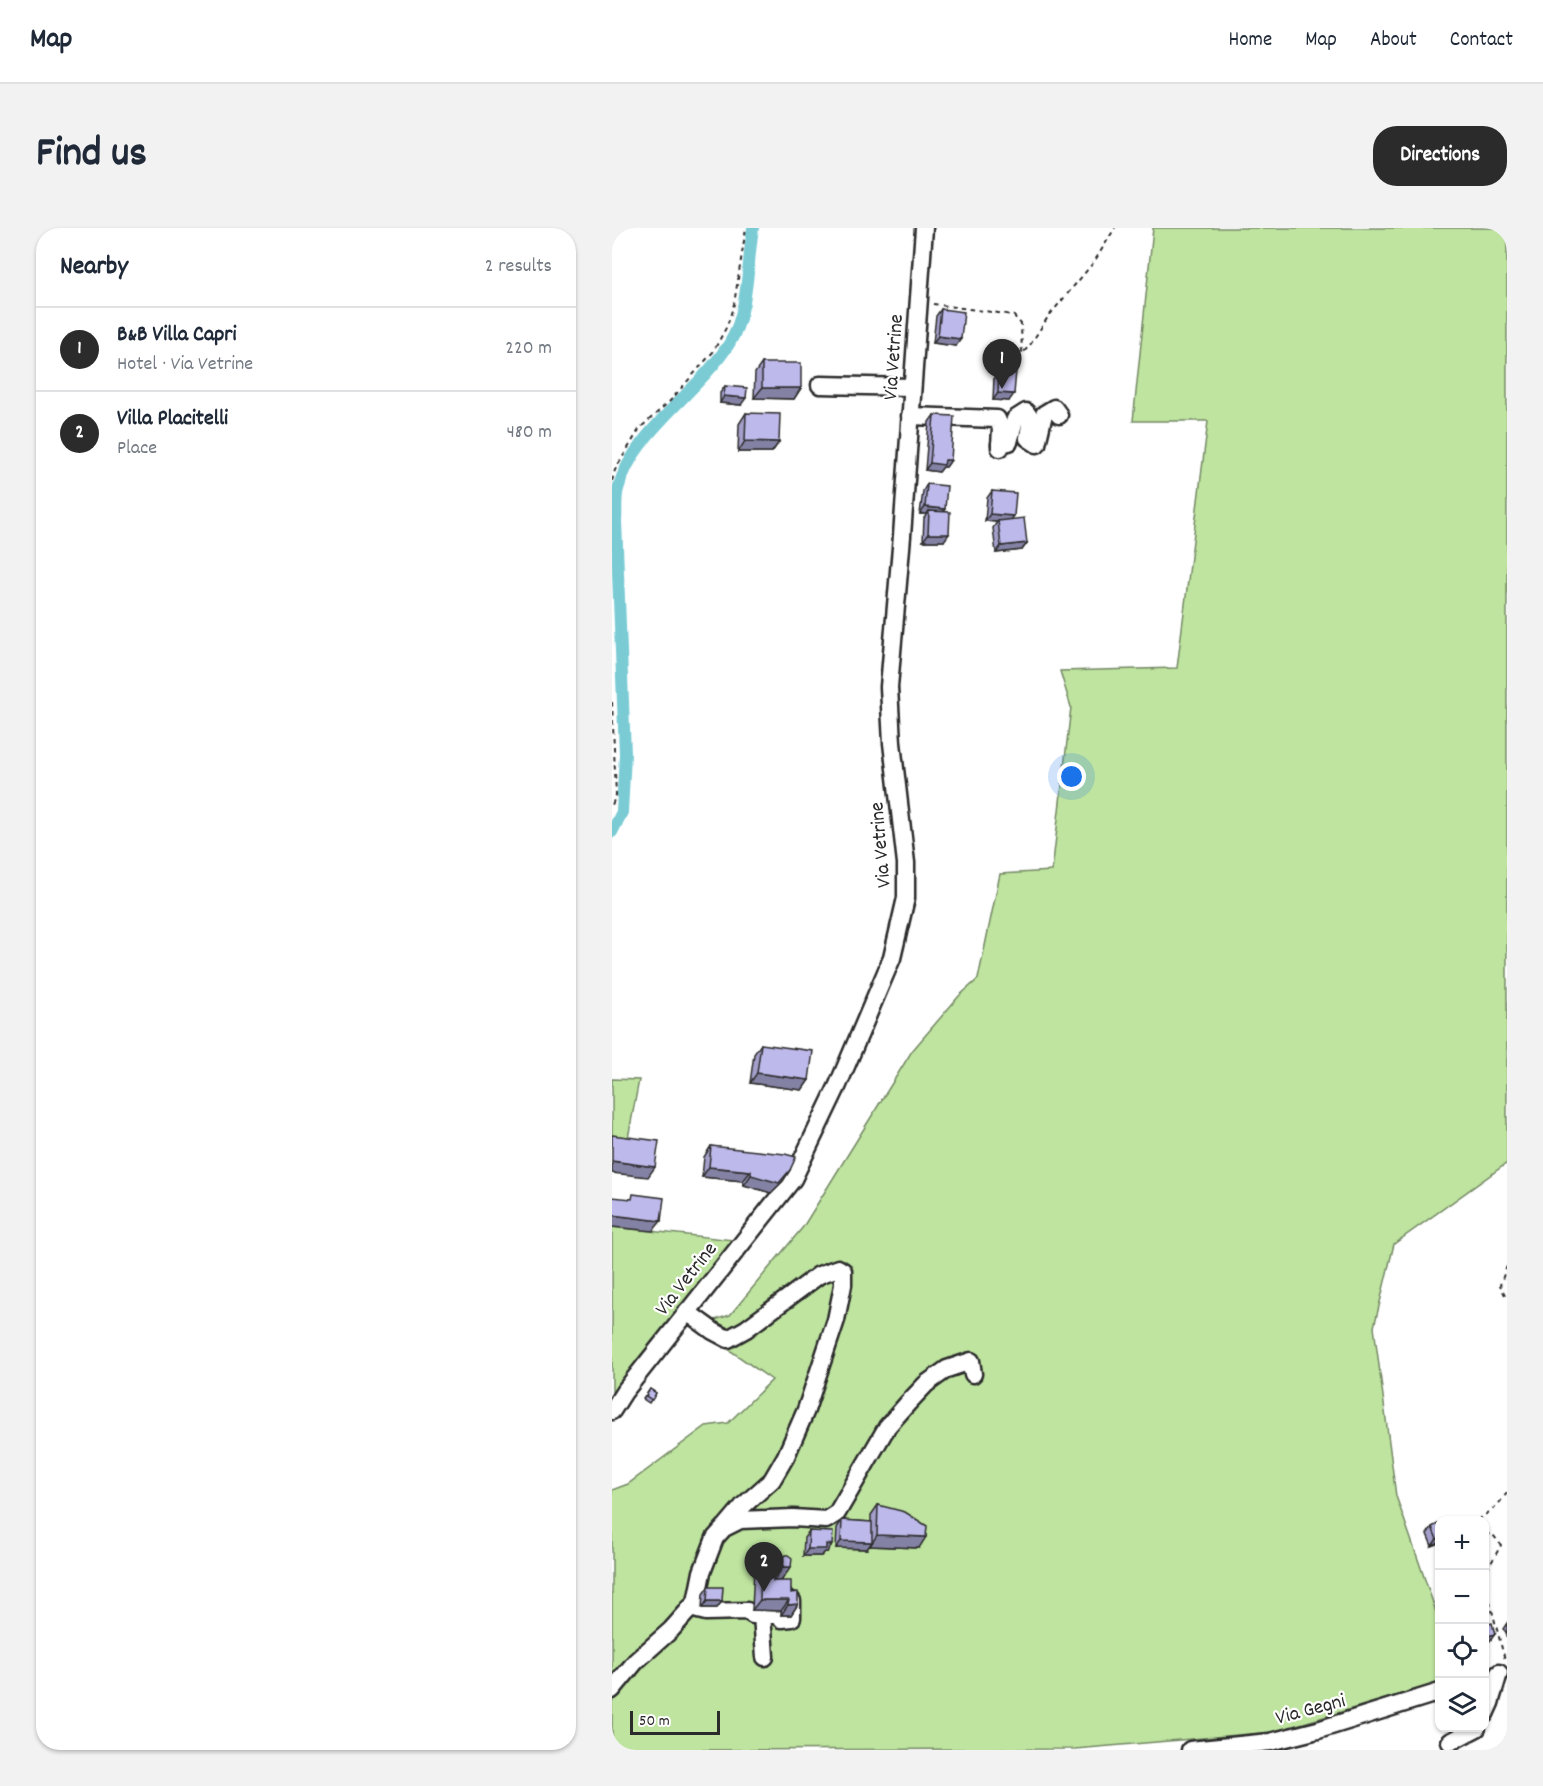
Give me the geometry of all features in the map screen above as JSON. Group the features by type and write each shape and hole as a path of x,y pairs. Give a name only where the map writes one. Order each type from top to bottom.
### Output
{"street":[{"name":"Via Vetrine","path":"612,1411 624,1392 793,1179 838,1085 892,958 906,898 906,863 892,743 889,687 924,228"},
{"path":"820,385 912,387"},
{"path":"910,416 997,419 1001,428 1000,448 1009,442 1015,419 1026,412 1030,419 1028,438 1037,444 1044,414 1054,408 1059,415"},
{"path":"612,1690 636,1661 671,1630 696,1602 702,1572 715,1538 744,1505 772,1480 786,1456 806,1410 837,1320 843,1271 838,1268 819,1275 746,1329 728,1339 687,1312"},
{"path":"724,1528 740,1520 762,1518 826,1520 837,1513 887,1428 926,1384 947,1369 971,1361 973,1374"},
{"path":"690,1608 706,1612 747,1611 753,1615 779,1615 782,1619 792,1618 792,1601 786,1601 786,1590 778,1589"},
{"path":"762,1615 765,1657"},
{"path":"1489,1705 1495,1675"},
{"name":"Via Gegni","path":"1190,1750 1270,1742 1318,1730 1435,1694"},
{"path":"1450,1742 1469,1732"}],"path":[{"path":"612,481 615,470 640,428 670,401 713,352 728,326 734,304 746,228"},
{"path":"919,302 1013,315 1021,324 1022,354 1048,317 1094,262 1115,228"},
{"path":"612,702 616,795 612,805"},
{"path":"1507,1266 1500,1285 1507,1299"},
{"path":"1485,1516 1497,1507 1507,1493"},
{"path":"1489,1535 1501,1545 1489,1567"},
{"path":"1489,1598 1506,1659 1494,1665 1495,1675"}],"green space":[{"path":"1153,228 1507,228 1507,1163 1394,1244 1374,1327 1396,1496 1435,1608 1435,1684 1273,1732 1075,1749 612,1750 612,1490 628,1484 706,1426 728,1423 772,1380 690,1322 700,1310 715,1320 730,1315 803,1227 912,1051 959,996 978,979 1000,874 1052,871 1071,707 1060,671 1177,668 1208,421 1133,421"},
{"path":"612,1079 639,1080 626,1149 612,1147"},
{"path":"612,1227 734,1240 640,1356 612,1396"}],"building":[{"path":"941,309 964,312 961,339 938,336"},
{"path":"762,363 801,363 801,388 762,388"},
{"path":"999,370 1016,371 1014,394 998,393"},
{"path":"725,386 747,388 746,398 724,396"},
{"path":"746,413 780,414 779,442 745,441"},
{"path":"934,415 954,416 951,460 945,460 944,465 930,463"},
{"path":"927,484 947,486 945,509 925,507"},
{"path":"992,491 1016,493 1014,516 990,514"},
{"path":"929,511 950,512 949,534 928,534"},
{"path":"1024,518 1027,543 1001,546 998,521"},
{"path":"761,1044 813,1051 809,1080 757,1073"},
{"path":"612,1135 659,1141 655,1167 612,1161"},
{"path":"711,1146 796,1157 790,1170 779,1183 751,1175 751,1171 709,1167"},
{"path":"633,1194 664,1198 661,1221 612,1215 612,1197 632,1199"},
{"path":"650,1389 656,1393 652,1400 646,1396"},
{"path":"878,1505 905,1512 927,1526 926,1537 877,1535"},
{"path":"842,1520 872,1522 872,1542 841,1541"},
{"path":"809,1531 833,1532 832,1545 826,1544 826,1549 808,1549"},
{"path":"785,1555 792,1558 791,1567 783,1567"},
{"path":"761,1557 783,1558 780,1562 773,1562 773,1581 791,1581 791,1593 798,1592 798,1604 788,1605 789,1600 760,1600"},
{"path":"708,1587 723,1587 722,1601 707,1601"},
{"path":"1492,1623 1495,1634 1489,1636 1489,1624"}],"waterway":[{"path":"612,832 622,812 625,754 616,521 617,493 626,468 637,449 716,362 736,331 744,303 753,228"}],"place":[{"name":"B&B Villa Capri","path":"1002,389"},
{"name":"Villa Placitelli","path":"764,1592"}]}
